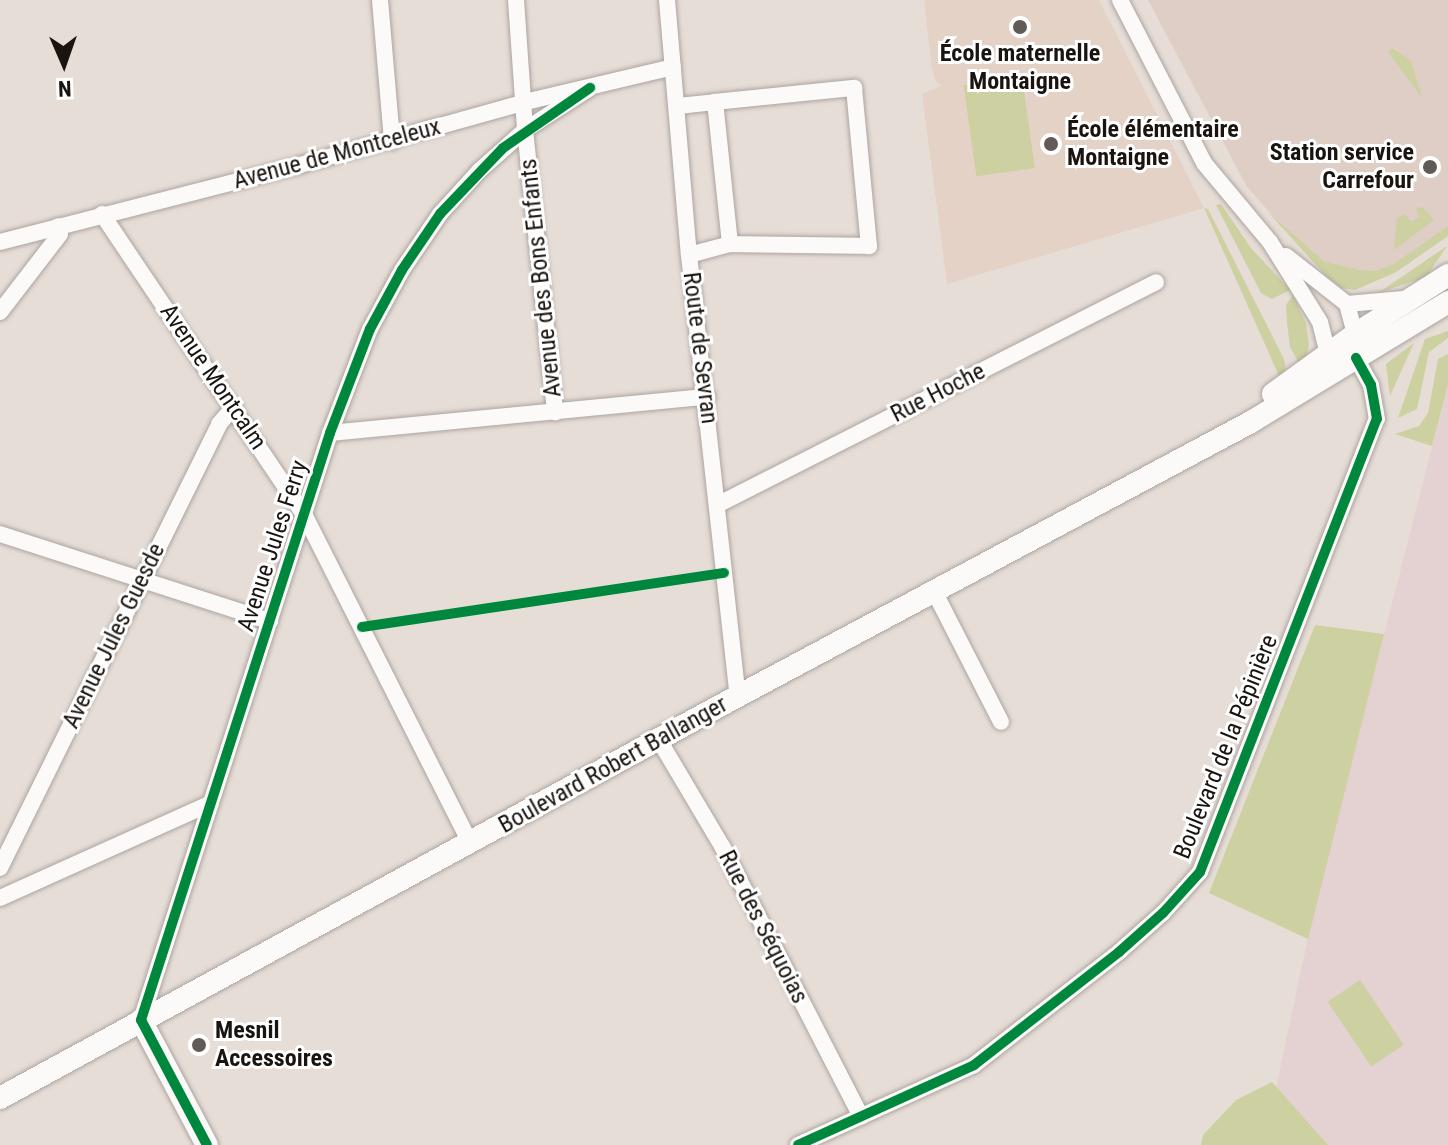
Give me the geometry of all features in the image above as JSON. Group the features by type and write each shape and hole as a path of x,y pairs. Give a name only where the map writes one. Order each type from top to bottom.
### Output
{"main road":[{"name":"Boulevard Robert Ballanger","path":"1226,433 1246,414 1357,333 1448,275"},
{"name":"Boulevard Robert Ballanger","path":"0,1098 738,696 1251,422 1448,302"},
{"path":"141,1020 207,1145"}],"street":[{"path":"380,0 392,141"},
{"name":"Avenue des Bons Enfants","path":"516,0 525,130 555,412"},
{"name":"Route de Sevran","path":"667,0 689,255 738,696"},
{"path":"1120,0 1204,163 1270,242 1320,322 1328,355 1356,358 1357,333 1347,304 1270,242"},
{"name":"Avenue de Montceleux","path":"0,242 392,141 525,102 673,67"},
{"name":"Avenue Jules Ferry","path":"141,1020 330,433 370,329 402,270 440,214 479,171 525,130 590,88"},
{"path":"678,106 854,88 869,246 730,244 689,255"},
{"path":"715,102 730,244"},
{"name":"Avenue Montcalm","path":"102,214 305,516 470,842"},
{"path":"0,312 60,234 58,226"},
{"name":"Rue Hoche","path":"719,504 1156,282"},
{"path":"1347,304 1414,297"},
{"name":"Boulevard de la Pépinière","path":"798,1145 974,1065 1119,952 1163,913 1200,872 1377,419 1371,385 1356,358"},
{"path":"330,433 707,397"},
{"name":"Avenue Jules Guesde","path":"0,868 219,424 234,407"},
{"path":"0,534 270,621"},
{"path":"934,591 1001,722"},
{"name":"Rue des Séquoias","path":"659,740 723,848 861,1117"},
{"path":"0,898 211,803"}],"shaded area":[{"name":"École élémentaire Montaigne","path":"924,0 1099,0 1204,208 947,284 922,94 941,86 935,80 932,69"},
{"path":"1148,0 1448,0 1448,236 1396,272 1355,290 1342,288 1328,278 1247,187"},
{"path":"1448,385 1448,1145 1264,1145 1316,900"}],"green space":[{"path":"1392,48 1411,61 1422,98 1388,52"},
{"path":"1022,77 1035,168 976,176 964,85"},
{"path":"1221,204 1251,248 1290,290 1272,299 1261,293 1216,205"},
{"path":"1422,207 1434,220 1394,250 1397,218 1405,214 1411,222 1419,217 1416,208"},
{"path":"1204,208 1208,209 1284,359 1286,369 1280,378"},
{"path":"1267,211 1325,262 1360,270 1376,271 1394,264 1448,226 1448,236 1396,272 1355,290 1342,288 1328,278"},
{"path":"1447,246 1426,277 1378,293"},
{"path":"1293,295 1306,324 1309,345 1306,358 1299,363 1290,347 1287,323 1286,305"},
{"path":"1448,331 1448,338 1429,352 1417,409 1398,418 1425,339"},
{"path":"1414,343 1390,396 1386,364"},
{"path":"1448,354 1448,385 1432,446 1395,434 1419,426 1428,413 1438,359"},
{"path":"1315,625 1384,634 1308,939 1209,893"},
{"path":"1360,980 1404,1045 1371,1066 1328,1002"},
{"path":"1272,1082 1328,1145 1201,1145 1203,1135 1236,1100"}],"cycle path":[{"path":"207,1145 141,1020 330,433 370,329 402,270 440,214 503,148 590,88"},
{"path":"798,1145 974,1065 1119,952 1163,913 1200,872 1377,419 1371,385 1356,358"},
{"path":"362,627 724,573"}],"place":[{"name":"École maternelle Montaigne","path":"1020,27"},
{"name":"École élémentaire Montaigne","path":"1051,144"},
{"name":"Station service Carrefour","path":"1430,167"},
{"name":"Mesnil Accessoires","path":"199,1045"}]}
